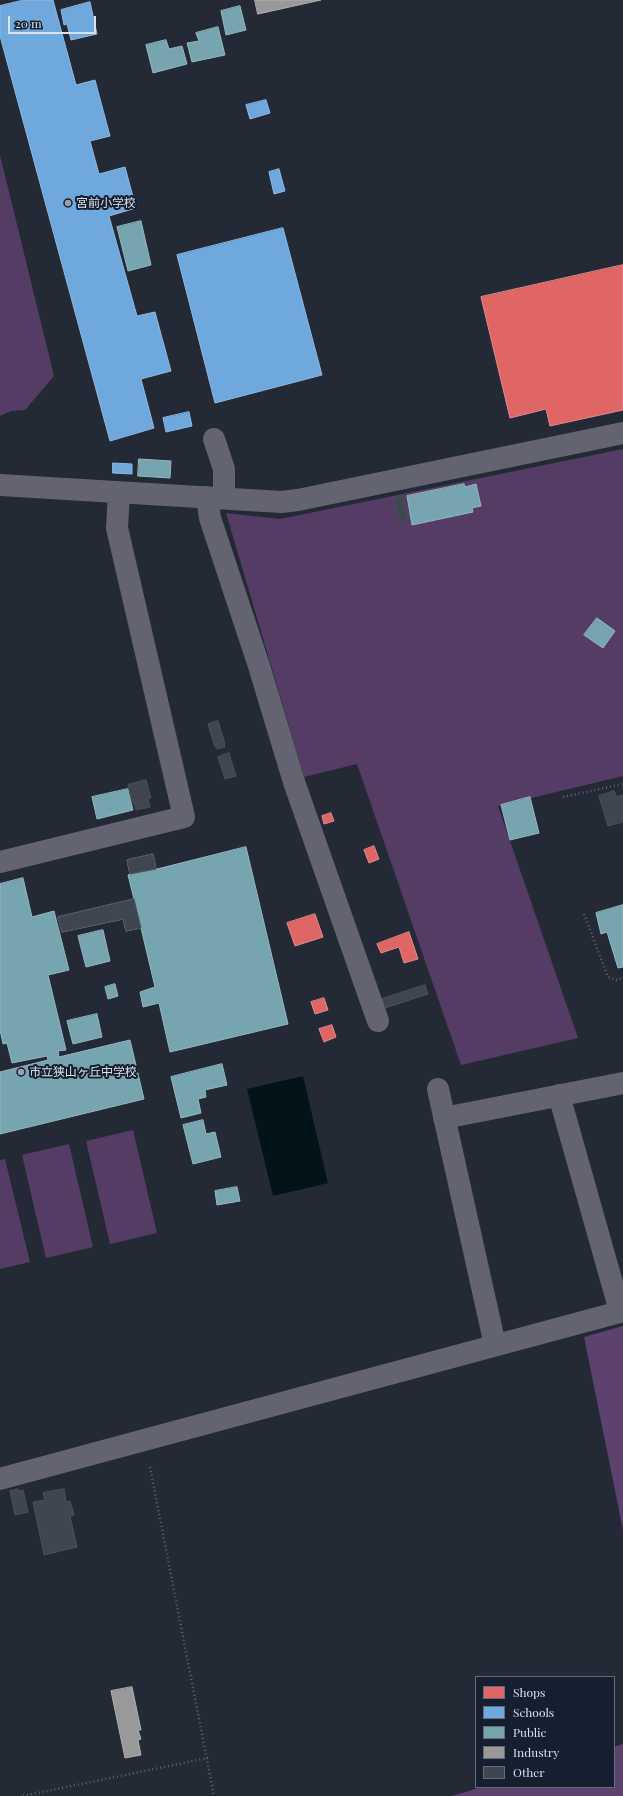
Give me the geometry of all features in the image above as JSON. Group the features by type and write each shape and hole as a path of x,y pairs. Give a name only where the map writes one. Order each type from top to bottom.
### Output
{"street":[{"path":"0,485 281,502 298,500 623,433"},
{"path":"214,439 224,469 210,518 259,666 294,782 378,1021"},
{"path":"0,862 184,817 116,528 119,492"},
{"path":"444,1118 623,1083"},
{"path":"438,1090 495,1345"},
{"path":"0,1479 622,1311 559,1095"}],"path":[{"path":"563,797 623,784"},
{"path":"584,914 608,977 616,980 623,978"},
{"path":"144,1439 208,1758 214,1796"},
{"path":"23,1796 208,1758"}],"shaded area":[{"path":"0,155 54,376 25,410 11,411 0,416"},
{"path":"623,449 623,776 498,806 578,1038 461,1065 357,764 304,777 226,513 280,519"},
{"path":"303,1076 328,1183 273,1196 247,1089"},
{"path":"133,1130 157,1233 110,1244 86,1141"},
{"path":"69,1144 93,1247 46,1258 22,1155"},
{"path":"5,1159 30,1262 0,1269 0,1160"},
{"path":"623,1326 623,1530 584,1337"},
{"path":"623,1744 623,1796 452,1796 479,1788 615,1788 615,1747"}],"building: Shops":[{"path":"623,265 623,410 550,426 546,409 510,418 481,297"},
{"path":"331,813 334,821 324,824 322,816"},
{"path":"374,846 379,859 369,863 364,850"},
{"path":"315,914 323,937 295,946 287,923"},
{"path":"409,932 418,959 404,963 399,947 381,953 377,944"},
{"path":"324,998 328,1010 315,1014 311,1002"},
{"path":"332,1025 336,1037 324,1042 319,1029"}],"building: Schools":[{"path":"24,0 53,0 76,85 95,80 110,136 90,141 99,174 125,167 136,208 109,216 137,316 155,312 171,371 141,379 154,428 110,441 0,36 0,6"},
{"path":"90,2 97,34 71,40 67,24 64,25 61,10"},
{"path":"266,100 270,113 250,119 246,105"},
{"path":"279,169 285,191 274,194 269,172"},
{"path":"283,228 322,375 215,403 177,255"},
{"path":"189,412 192,426 166,432 163,418"},
{"path":"113,463 132,464 132,474 113,473"}],"building: Public":[{"path":"240,6 246,30 226,35 221,11"},
{"path":"218,27 225,55 192,62 187,43 199,41 196,33"},
{"path":"166,40 169,49 182,46 187,64 153,73 146,45"},
{"path":"141,221 151,265 128,271 117,227"},
{"path":"139,459 171,461 170,478 138,476"},
{"path":"464,484 465,487 476,484 481,506 472,508 473,512 412,525 407,496"},
{"path":"597,618 615,631 603,648 584,635"},
{"path":"128,789 133,810 97,819 92,797"},
{"path":"530,797 539,833 510,840 501,805"},
{"path":"246,847 288,1024 170,1052 159,1003 143,1007 140,992 155,987 141,928 126,931 123,919 62,932 58,917 134,899 128,875 130,874 127,860 153,854 156,869"},
{"name":"市立狭山ヶ丘中学校","path":"23,878 32,917 54,911 69,970 48,975 66,1050 58,1051 59,1057 130,1040 144,1099 0,1134 0,1072 48,1060 47,1056 12,1063 7,1043 3,1044 0,1030 0,884"},
{"path":"623,905 623,967 618,968 607,932 601,934 596,913"},
{"path":"103,930 110,961 86,967 78,936"},
{"path":"115,984 118,996 108,999 105,987"},
{"path":"97,1014 102,1037 73,1044 67,1021"},
{"path":"222,1064 227,1085 205,1090 206,1097 198,1099 201,1113 181,1118 171,1077"},
{"path":"203,1120 206,1134 215,1132 221,1157 193,1164 183,1125"},
{"path":"237,1187 240,1201 217,1205 215,1191"}],"building: Industry":[{"path":"255,0 321,0 258,14"},
{"path":"132,1687 141,1730 138,1730 141,1739 138,1740 141,1755 125,1758 111,1691"}],"building: Other":[{"path":"402,496 408,519 399,521 394,498"},
{"path":"218,721 225,747 217,749 217,747 215,747 208,724"},
{"path":"229,753 236,776 225,779 218,757"},
{"path":"146,780 151,798 148,798 150,807 136,810 134,802 132,803 128,785"},
{"path":"614,791 617,797 623,795 623,822 608,826 599,796"},
{"path":"153,854 156,869 130,874 127,860"},
{"path":"134,899 141,928 126,931 123,919 62,932 58,917"},
{"path":"425,985 428,994 385,1008 382,999"},
{"path":"18,1489 19,1491 23,1490 28,1512 15,1515 10,1491"},
{"path":"64,1489 66,1502 70,1501 74,1515 70,1516 77,1547 44,1555 33,1502 45,1500 43,1493"}],"place":[{"name":"宮前小学校","path":"68,203"},
{"name":"市立狭山ヶ丘中学校","path":"21,1072"}]}
